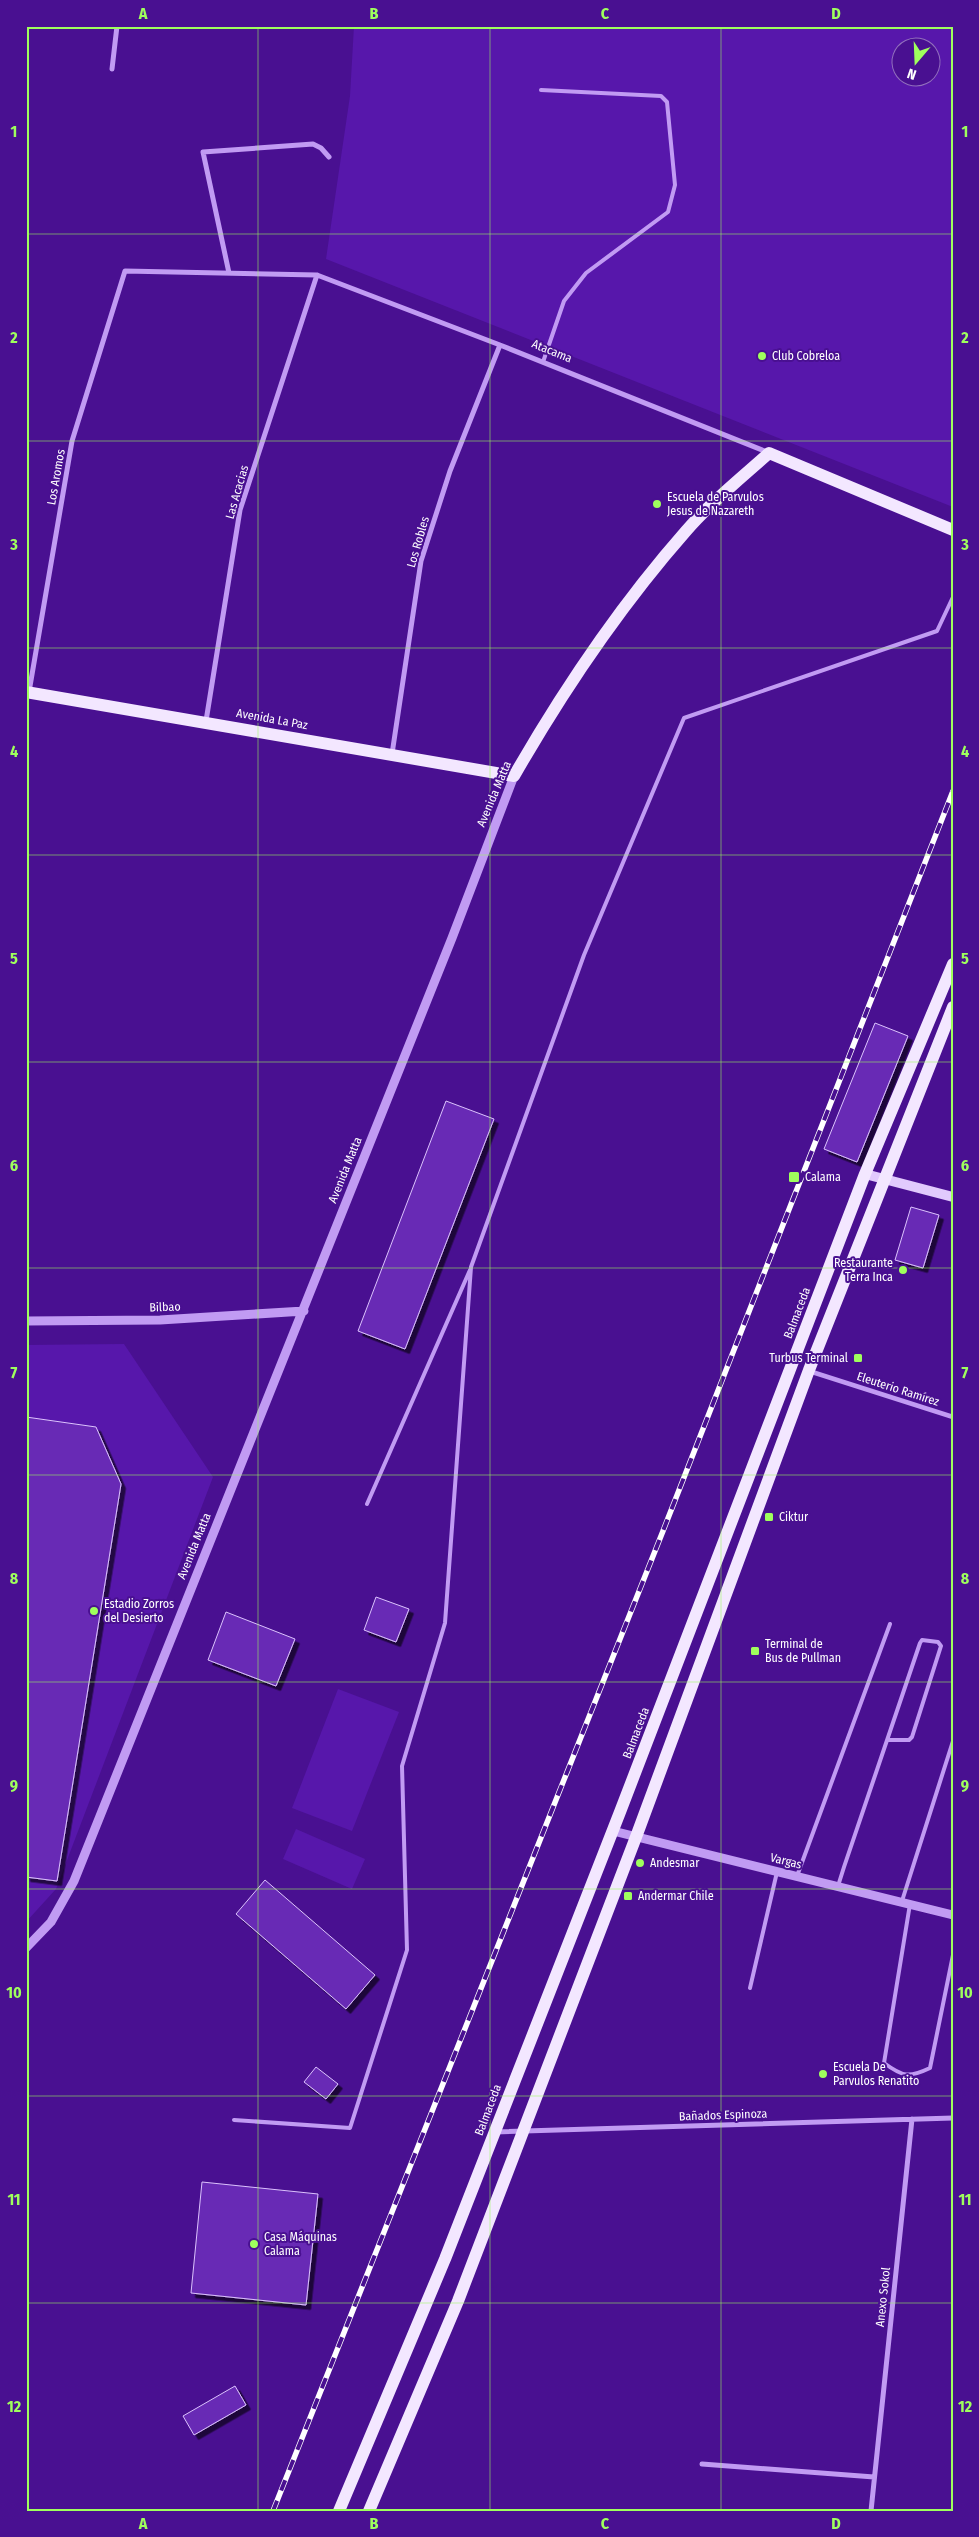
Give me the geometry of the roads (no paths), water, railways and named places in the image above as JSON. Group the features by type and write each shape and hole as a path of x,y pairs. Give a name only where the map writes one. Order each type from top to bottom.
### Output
{"main road":[{"name":"Atacama","path":"769,453 953,530"},
{"name":"Avenida Matta","path":"514,776 585,660 686,531 726,491 769,453"},
{"name":"Avenida La Paz","path":"28,692 514,776"},
{"name":"Balmaceda","path":"339,2511 445,2259 613,1831 865,1174 953,964"},
{"path":"369,2511 458,2301 636,1837 809,1370 953,1007"},
{"path":"865,1174 953,1197"}],"street":[{"path":"112,69 116,26"},
{"path":"229,273 202,152 312,144 321,148 329,157"},
{"name":"Atacama","path":"125,271 317,275 500,345 769,453"},
{"name":"Los Aromos","path":"28,692 72,441 125,271"},
{"name":"Las Acacias","path":"206,722 240,510 317,275"},
{"name":"Los Robles","path":"392,754 420,561 450,470 500,345"},
{"name":"Avenida Matta","path":"26,1948 51,1922 74,1881 304,1311 514,776"},
{"name":"Bilbao","path":"26,1321 160,1320 304,1311"},
{"name":"Eleuterio Ramírez","path":"809,1370 953,1417"},
{"name":"Vargas","path":"613,1831 953,1915"},
{"name":"Bañados Espinoza","path":"495,2132 953,2118"},
{"name":"Anexo Sokol","path":"870,2511 912,2119"},
{"path":"702,2464 874,2477"}],"lane":[{"path":"541,90 661,96 667,102 675,185 668,212 614,250 586,273 564,301 543,362"},
{"path":"368,1504 471,1267 584,955 684,718 936,631 953,597"},
{"path":"234,2120 350,2128 407,1950 402,1766 445,1623 471,1267"},
{"path":"797,1876 890,1624"},
{"path":"838,1886 887,1740 920,1643 922,1640 938,1642 941,1646 912,1737 909,1740 887,1740"},
{"path":"953,1741 906,1903 884,2063 898,2073 914,2076 930,2068 953,1955"},
{"path":"750,1988 777,1872"}],"railway":[{"path":"273,2511 663,1531 953,791"}],"place":[{"name":"Club Cobreloa","path":"762,356"},
{"name":"Escuela de Parvulos Jesus de Nazareth","path":"657,504"},
{"name":"Calama","path":"794,1177"},
{"name":"Restaurante Terra Inca","path":"903,1270"},
{"name":"Turbus Terminal","path":"858,1358"},
{"name":"Ciktur","path":"769,1517"},
{"name":"Estadio Zorros del Desierto","path":"94,1611"},
{"name":"Terminal de Bus de Pullman","path":"755,1651"},
{"name":"Andesmar","path":"640,1863"},
{"name":"Andermar Chile","path":"628,1896"},
{"name":"Escuela De Parvulos Renatito","path":"823,2074"},
{"name":"Casa Máquinas Calama","path":"254,2244"}]}
